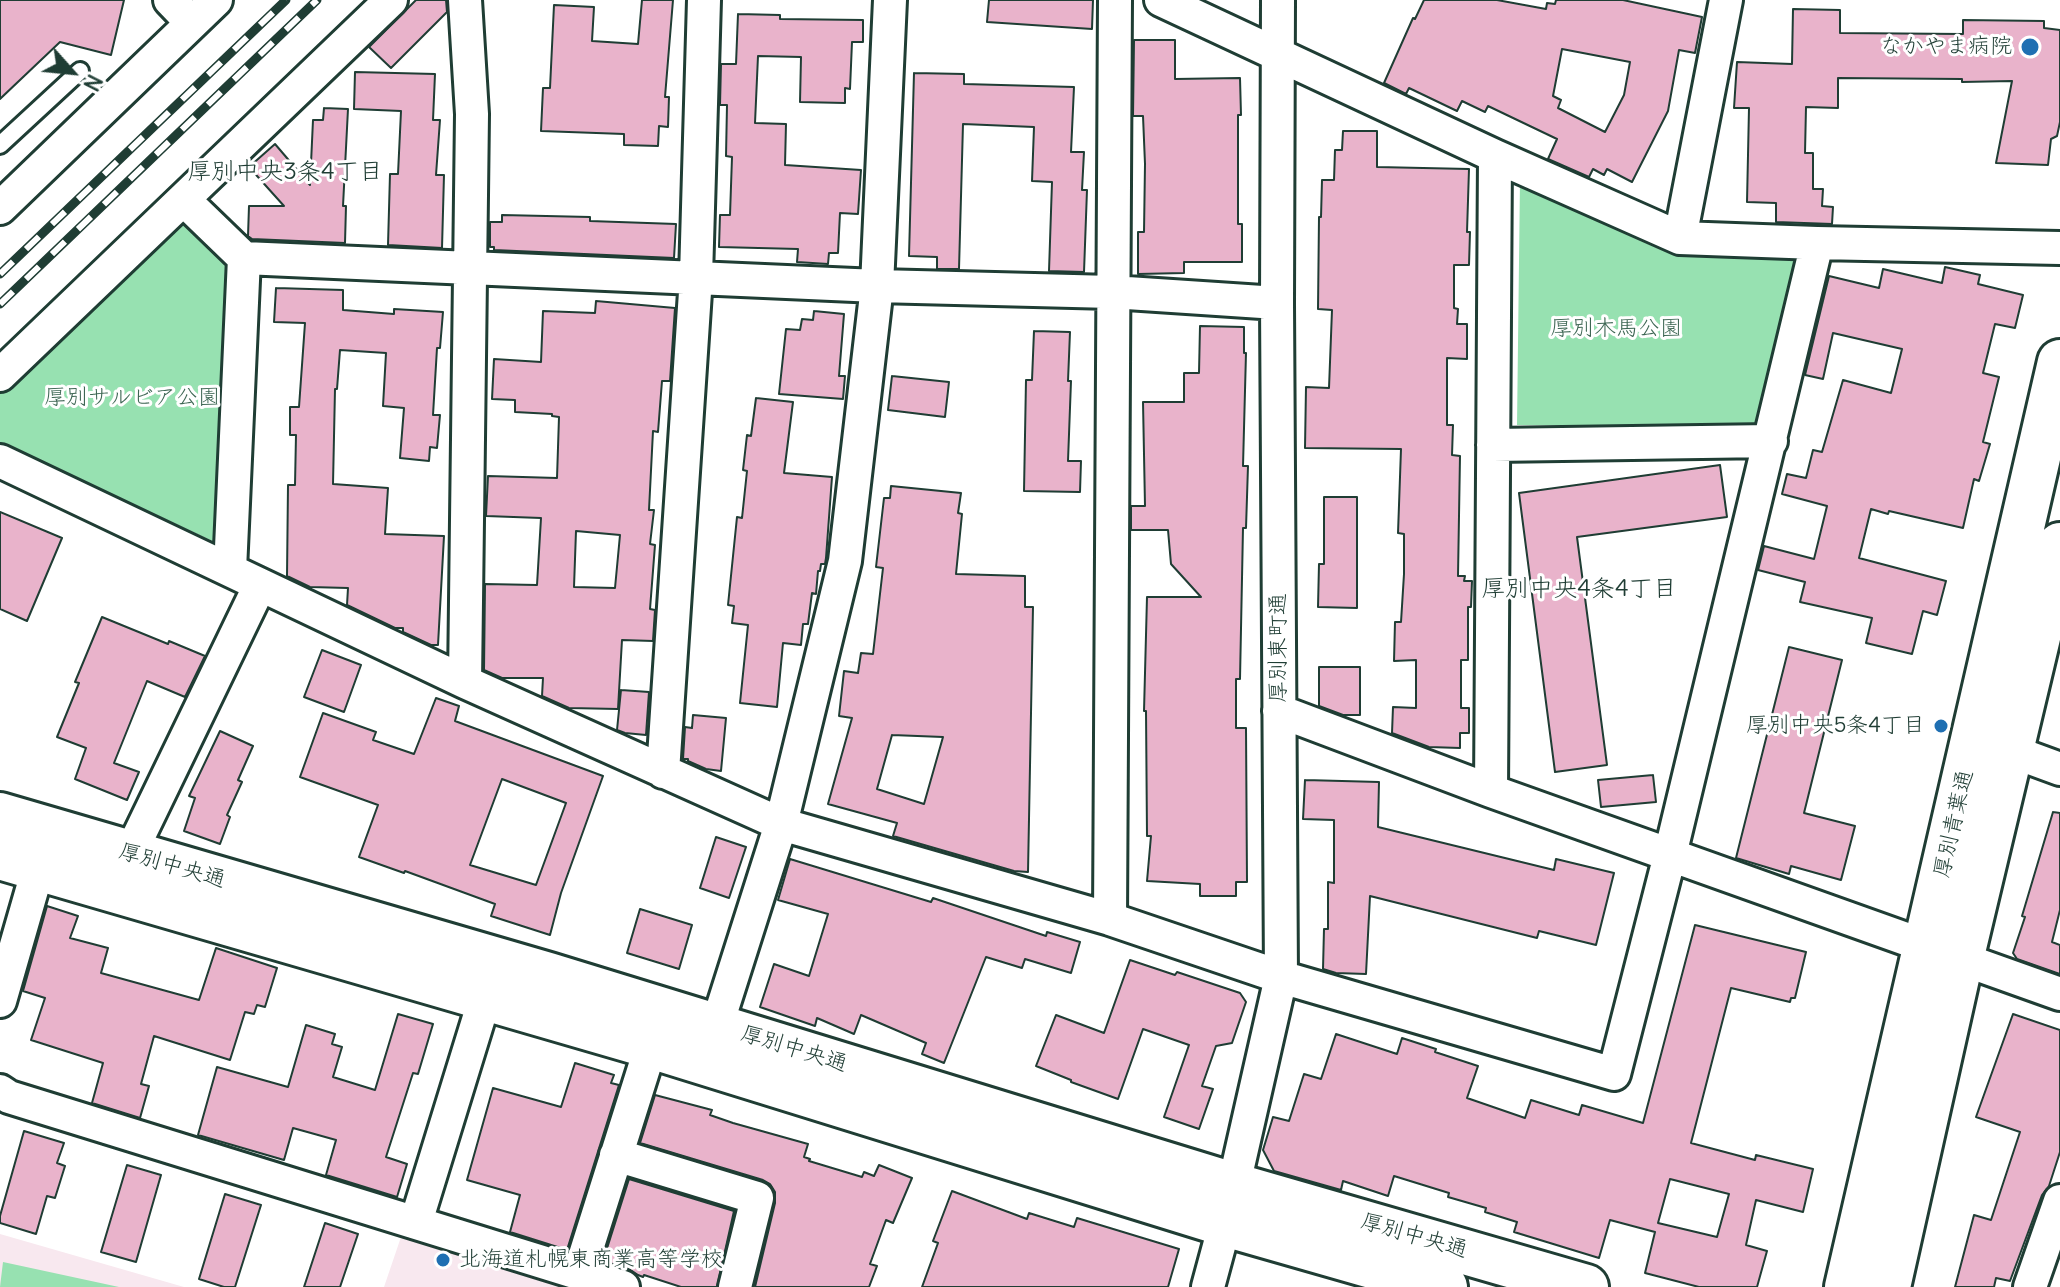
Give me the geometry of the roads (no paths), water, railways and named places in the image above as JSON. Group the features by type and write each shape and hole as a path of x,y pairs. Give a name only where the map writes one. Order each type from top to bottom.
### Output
{"street":[{"path":"170,0 192,23"},
{"path":"0,208 216,0"},
{"path":"0,375 391,0"},
{"path":"465,0 472,114 465,682"},
{"path":"663,772 696,277 704,0"},
{"path":"717,1025 781,824 845,561 877,286 890,0"},
{"path":"1110,919 1115,0"},
{"path":"1161,0 1495,156 1680,238 2060,248"},
{"name":"厚別東町通","path":"1208,1287 1281,977 1278,0"},
{"path":"1680,238 1726,0"},
{"path":"1491,791 1495,156"},
{"path":"184,200 244,258 877,286 1112,292 1277,303"},
{"path":"0,461 465,682 781,824 1110,919 1281,977 1614,1074 1670,855 1817,243"},
{"path":"230,570 244,258"},
{"name":"厚別青葉通","path":"1888,1287 1944,953 2060,362"},
{"path":"1493,445 1771,441"},
{"name":"厚別青葉通","path":"1847,1287 1944,953 2011,751 2060,545"},
{"path":"130,854 260,585"},
{"path":"1279,711 1491,791 2060,994"},
{"path":"2011,751 2060,769"},
{"name":"厚別中央通","path":"0,815 717,1025 1229,1204 1445,1287"},
{"path":"0,1001 19,863"},
{"name":"厚別中央通","path":"19,863 651,1046 1229,1204 1586,1287"},
{"path":"416,1222 485,998"},
{"path":"579,1274 651,1046"},
{"path":"0,1091 24,1102 623,1287"},
{"path":"616,1155 757,1198 735,1287"},
{"path":"2030,1287 2060,1201"}],"lane":[{"path":"0,145 80,71"}],"railway":[{"path":"0,274 286,0"},
{"path":"0,304 317,0"}],"place":[{"name":"なかやま病院","path":"2030,47"},
{"name":"厚別中央5条4丁目","path":"1941,726"},
{"name":"北海道札幌東商業高等学校","path":"443,1260"}],"district":[{"name":"厚別中央3条4丁目","path":"285,172"},
{"name":"厚別中央4条4丁目","path":"1579,589"}],"park label":[{"name":"厚別木馬公園","path":"1616,329"},
{"name":"厚別サルビア公園","path":"132,398"}]}
